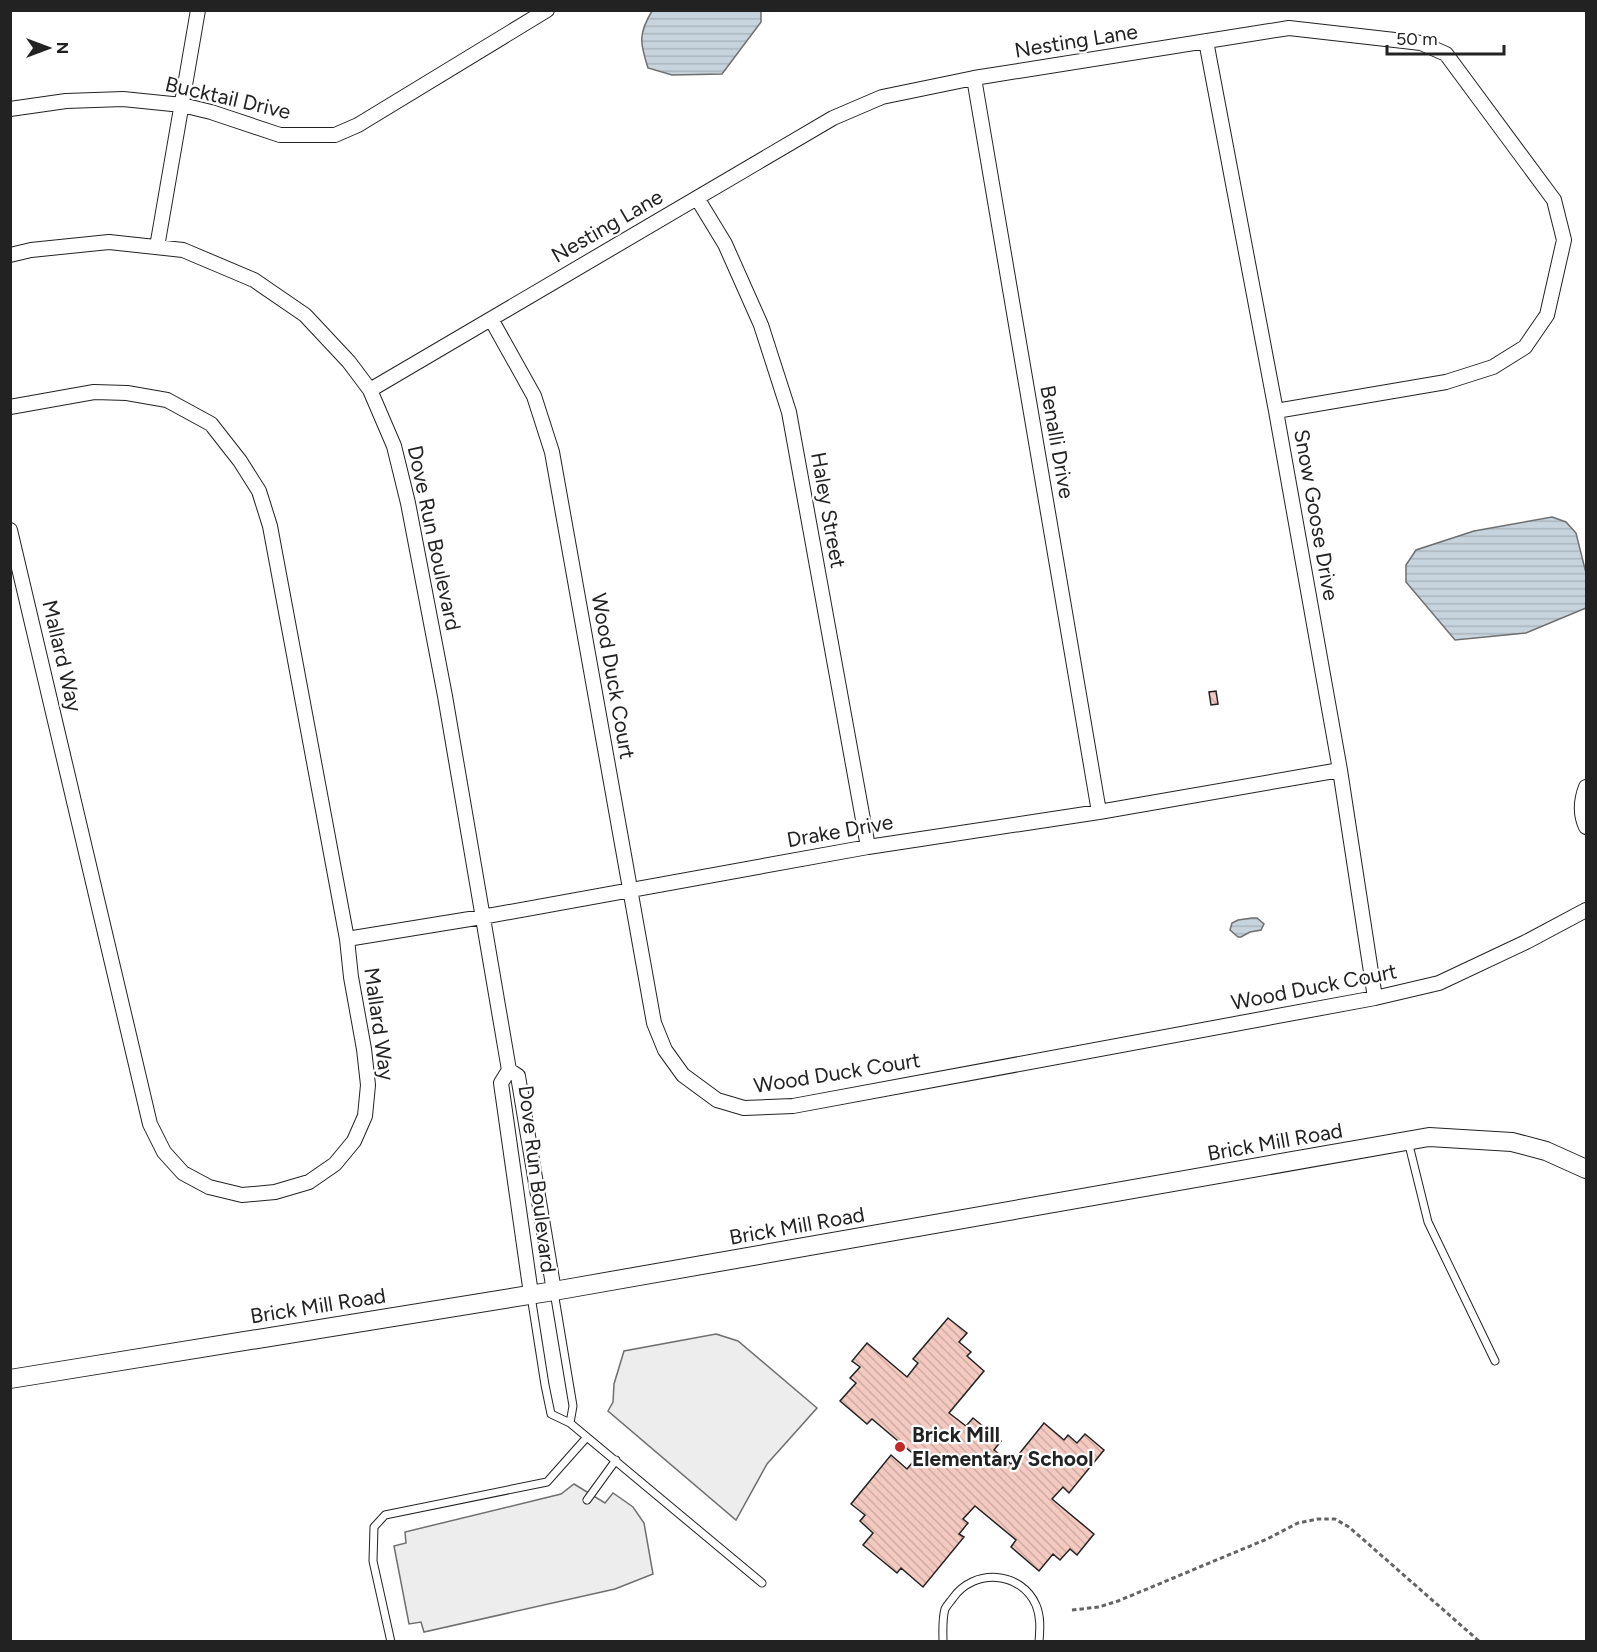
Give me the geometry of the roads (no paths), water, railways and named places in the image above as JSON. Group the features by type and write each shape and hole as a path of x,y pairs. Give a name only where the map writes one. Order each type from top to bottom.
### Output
{"street":[{"path":"157,247 198,10"},
{"name":"Bucktail Drive","path":"10,109 66,102 123,99 182,105 280,135 335,135 358,125 547,10"},
{"name":"Nesting Lane","path":"370,390 832,118 882,98 974,78 1288,28 1421,43 1446,54 1554,200 1564,240 1546,315 1526,347 1493,368 1446,382 1276,411"},
{"name":"Snow Goose Drive","path":"1206,41 1276,411 1340,770 1375,998"},
{"name":"Benalli Drive","path":"974,78 1099,812"},
{"name":"Haley Street","path":"697,198 725,244 761,325 789,412 868,847"},
{"name":"Dove Run Boulevard","path":"10,255 31,250 109,242 183,250 254,280 305,315 349,362 370,390 394,446 408,503 445,696 509,1070 501,1083 531,1294"},
{"name":"Wood Duck Court","path":"491,319 534,396 552,452 654,1023 665,1050 683,1075 717,1100 744,1108 793,1106 1375,998 1439,983 1587,910"},
{"name":"Mallard Way","path":"10,407 94,392 127,393 167,400 211,424 240,461 259,491 270,526 347,939 368,1085 365,1116 354,1140 335,1164 309,1182 275,1192 242,1195 209,1186 183,1173 164,1152 150,1124 10,530"},
{"name":"Drake Drive","path":"347,939 482,917 868,847 1099,812 1340,770"},
{"path":"1587,787 1581,807 1587,828"},
{"name":"Dove Run Boulevard","path":"509,1070 518,1076 554,1291"},
{"name":"Brick Mill Road","path":"10,1379 554,1291 1429,1137 1512,1142 1546,1151 1587,1169"}],"lane":[{"path":"1408,1141 1428,1222 1495,1361"},
{"path":"554,1291 573,1406 570,1423"},
{"path":"531,1294 551,1414 570,1423 762,1583"},
{"path":"391,1641 373,1561 374,1527 385,1515 547,1482 587,1437"},
{"path":"586,1500 616,1460"},
{"path":"943,1641 945,1608 957,1591 971,1582 987,1577 1004,1578 1017,1582 1030,1594 1037,1606 1040,1619 1039,1641"}],"place":[{"name":"Brick Mill Elementary School","path":"900,1447"}]}
